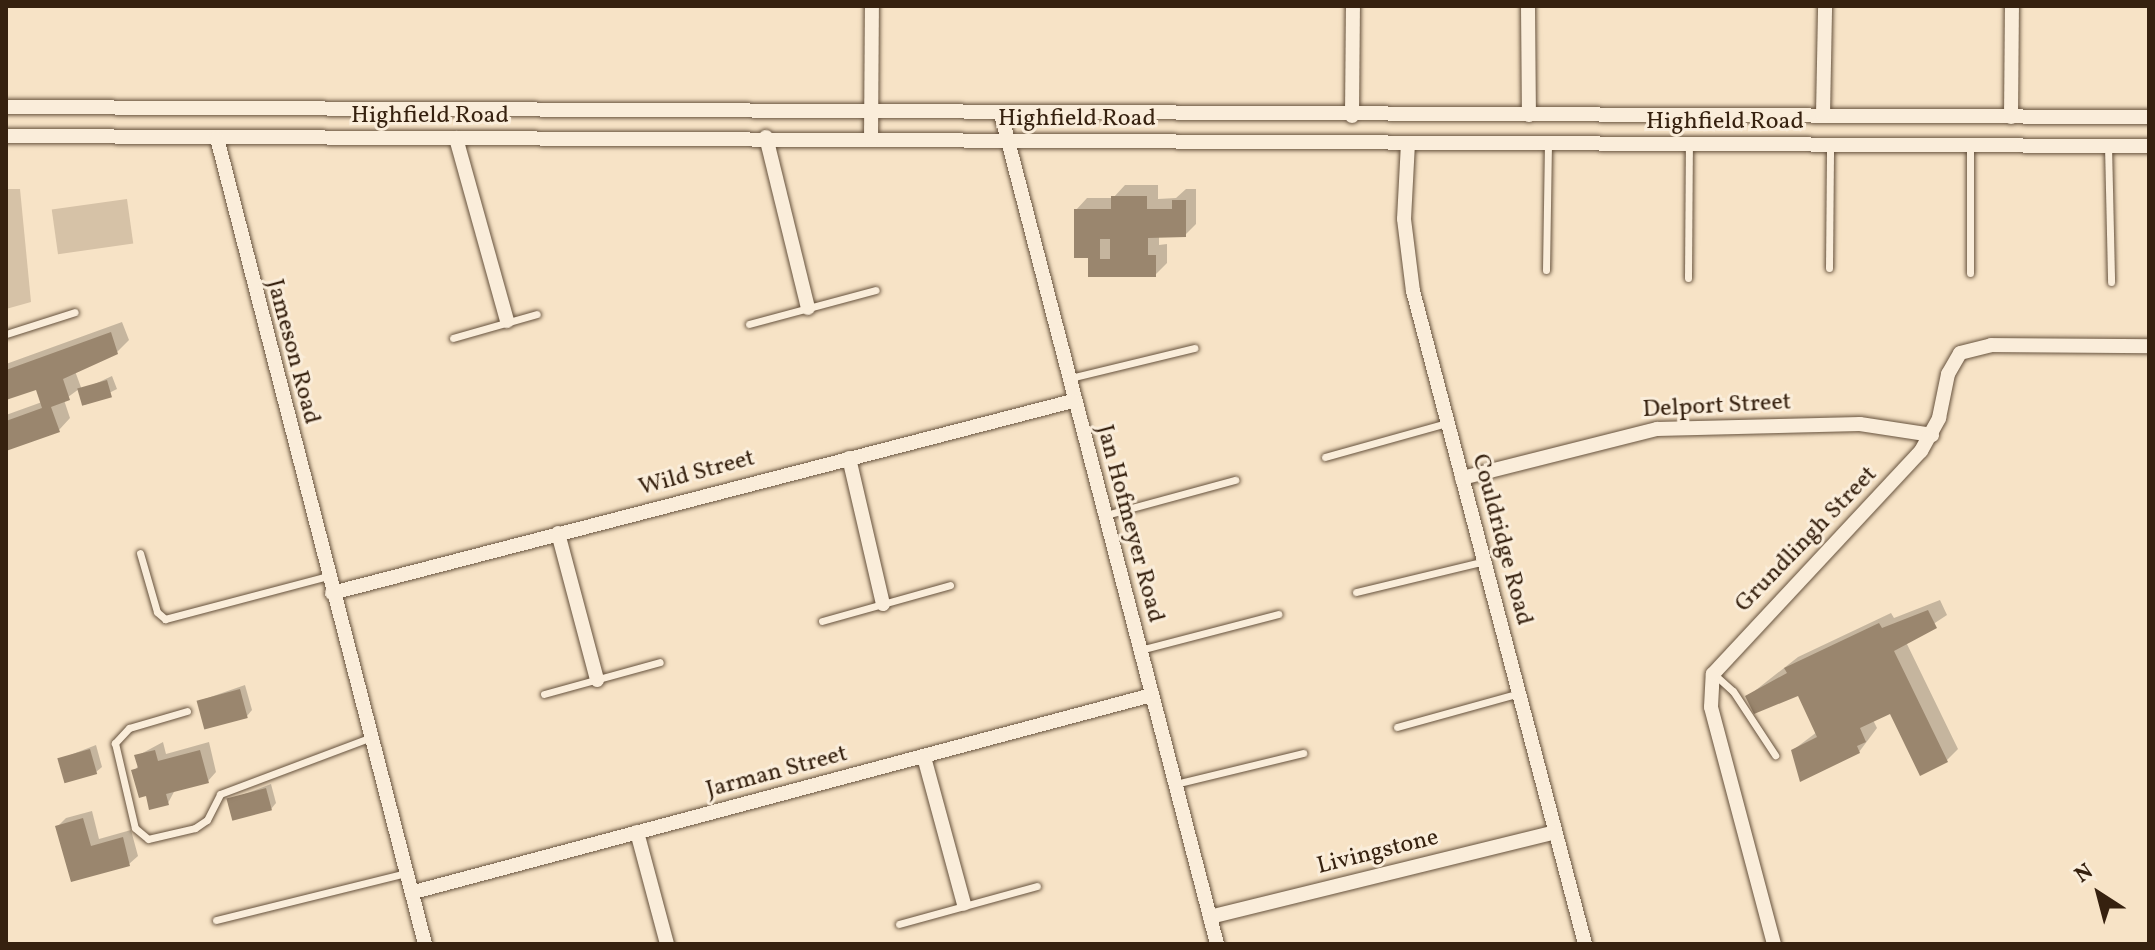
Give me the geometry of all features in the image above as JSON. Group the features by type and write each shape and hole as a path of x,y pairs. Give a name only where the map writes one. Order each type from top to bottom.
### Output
{"street":[{"path":"871,140 872,6"},
{"path":"1352,116 1353,6"},
{"path":"1528,6 1529,115"},
{"path":"1823,115 1825,6"},
{"path":"2011,117 2012,6"},
{"name":"Highfield Road","path":"6,107 871,114 2149,117"},
{"name":"Jan Hofmeyer Road","path":"1001,114 1067,378 1217,944"},
{"name":"Highfield Road","path":"6,136 766,137 1006,143 2149,146"},
{"path":"766,137 808,308"},
{"name":"Jameson Road","path":"217,138 332,593 409,872 425,944"},
{"path":"456,138 507,321"},
{"name":"Couldridge Road","path":"1408,143 1404,219 1408,271 1585,944"},
{"name":"Grundlingh Street","path":"1713,674 1932,435 1954,361 1971,348 2149,346"},
{"name":"Wild Street","path":"332,593 1073,401"},
{"name":"Delport Street","path":"1462,478 1657,429 1860,424 1932,435"},
{"path":"849,458 883,604"},
{"path":"558,533 597,680"},
{"path":"1713,674 1711,707 1774,944"},
{"name":"Jarman Street","path":"414,892 1152,695"},
{"path":"924,757 964,904"},
{"path":"637,832 667,944"},
{"name":"Livingstone","path":"1210,917 1555,832"}],"lane":[{"path":"1546,270 1548,144"},
{"path":"1829,268 1830,144"},
{"path":"1970,144 1970,273"},
{"path":"1688,278 1689,145"},
{"path":"2108,145 2111,282"},
{"path":"749,324 876,290"},
{"path":"6,334 75,312"},
{"path":"453,338 537,314"},
{"path":"1067,378 1194,348"},
{"path":"1325,457 1447,423"},
{"path":"1104,515 1235,480"},
{"path":"140,553 157,612 165,619 328,576"},
{"path":"1356,592 1485,561"},
{"path":"822,621 950,585"},
{"path":"1140,650 1278,614"},
{"path":"544,694 660,662"},
{"path":"1713,674 1733,691 1775,755"},
{"path":"1397,727 1520,693"},
{"path":"187,711 129,728 115,743 135,828 148,839 195,828 207,820 220,794 372,737"},
{"path":"1175,784 1303,753"},
{"path":"216,920 409,872"},
{"path":"899,924 1037,886"}],"shaded area":[{"path":"6,189 20,189 31,302 6,309"},
{"path":"127,199 133,244 58,254 52,210"}],"building":[{"path":"1111,196 1147,196 1147,209 1172,209 1172,200 1186,200 1186,237 1148,238 1148,255 1156,255 1156,277 1088,277 1088,258 1074,258 1074,209 1111,209","holes":["1100,239 1110,239 1110,259 1100,259"]},
{"path":"111,332 118,354 63,379 70,400 51,407 60,432 6,451 6,421 42,408 36,390 6,400 6,370"},
{"path":"107,380 112,397 82,406 77,389"},
{"path":"1928,610 1937,628 1894,651 1948,762 1920,776 1890,714 1860,728 1866,742 1857,746 1860,753 1800,782 1791,750 1817,737 1798,696 1754,714 1745,696 1787,673 1784,668 1879,623 1882,628"},
{"path":"240,689 248,718 204,730 197,701"},
{"path":"90,749 97,774 64,783 57,758"},
{"path":"155,750 158,761 200,750 209,783 166,794 169,805 149,810 146,796 139,798 131,770 138,768 134,755"},
{"path":"266,788 272,810 232,821 226,799"},
{"path":"83,818 91,846 123,837 130,866 71,882 55,826"}]}
